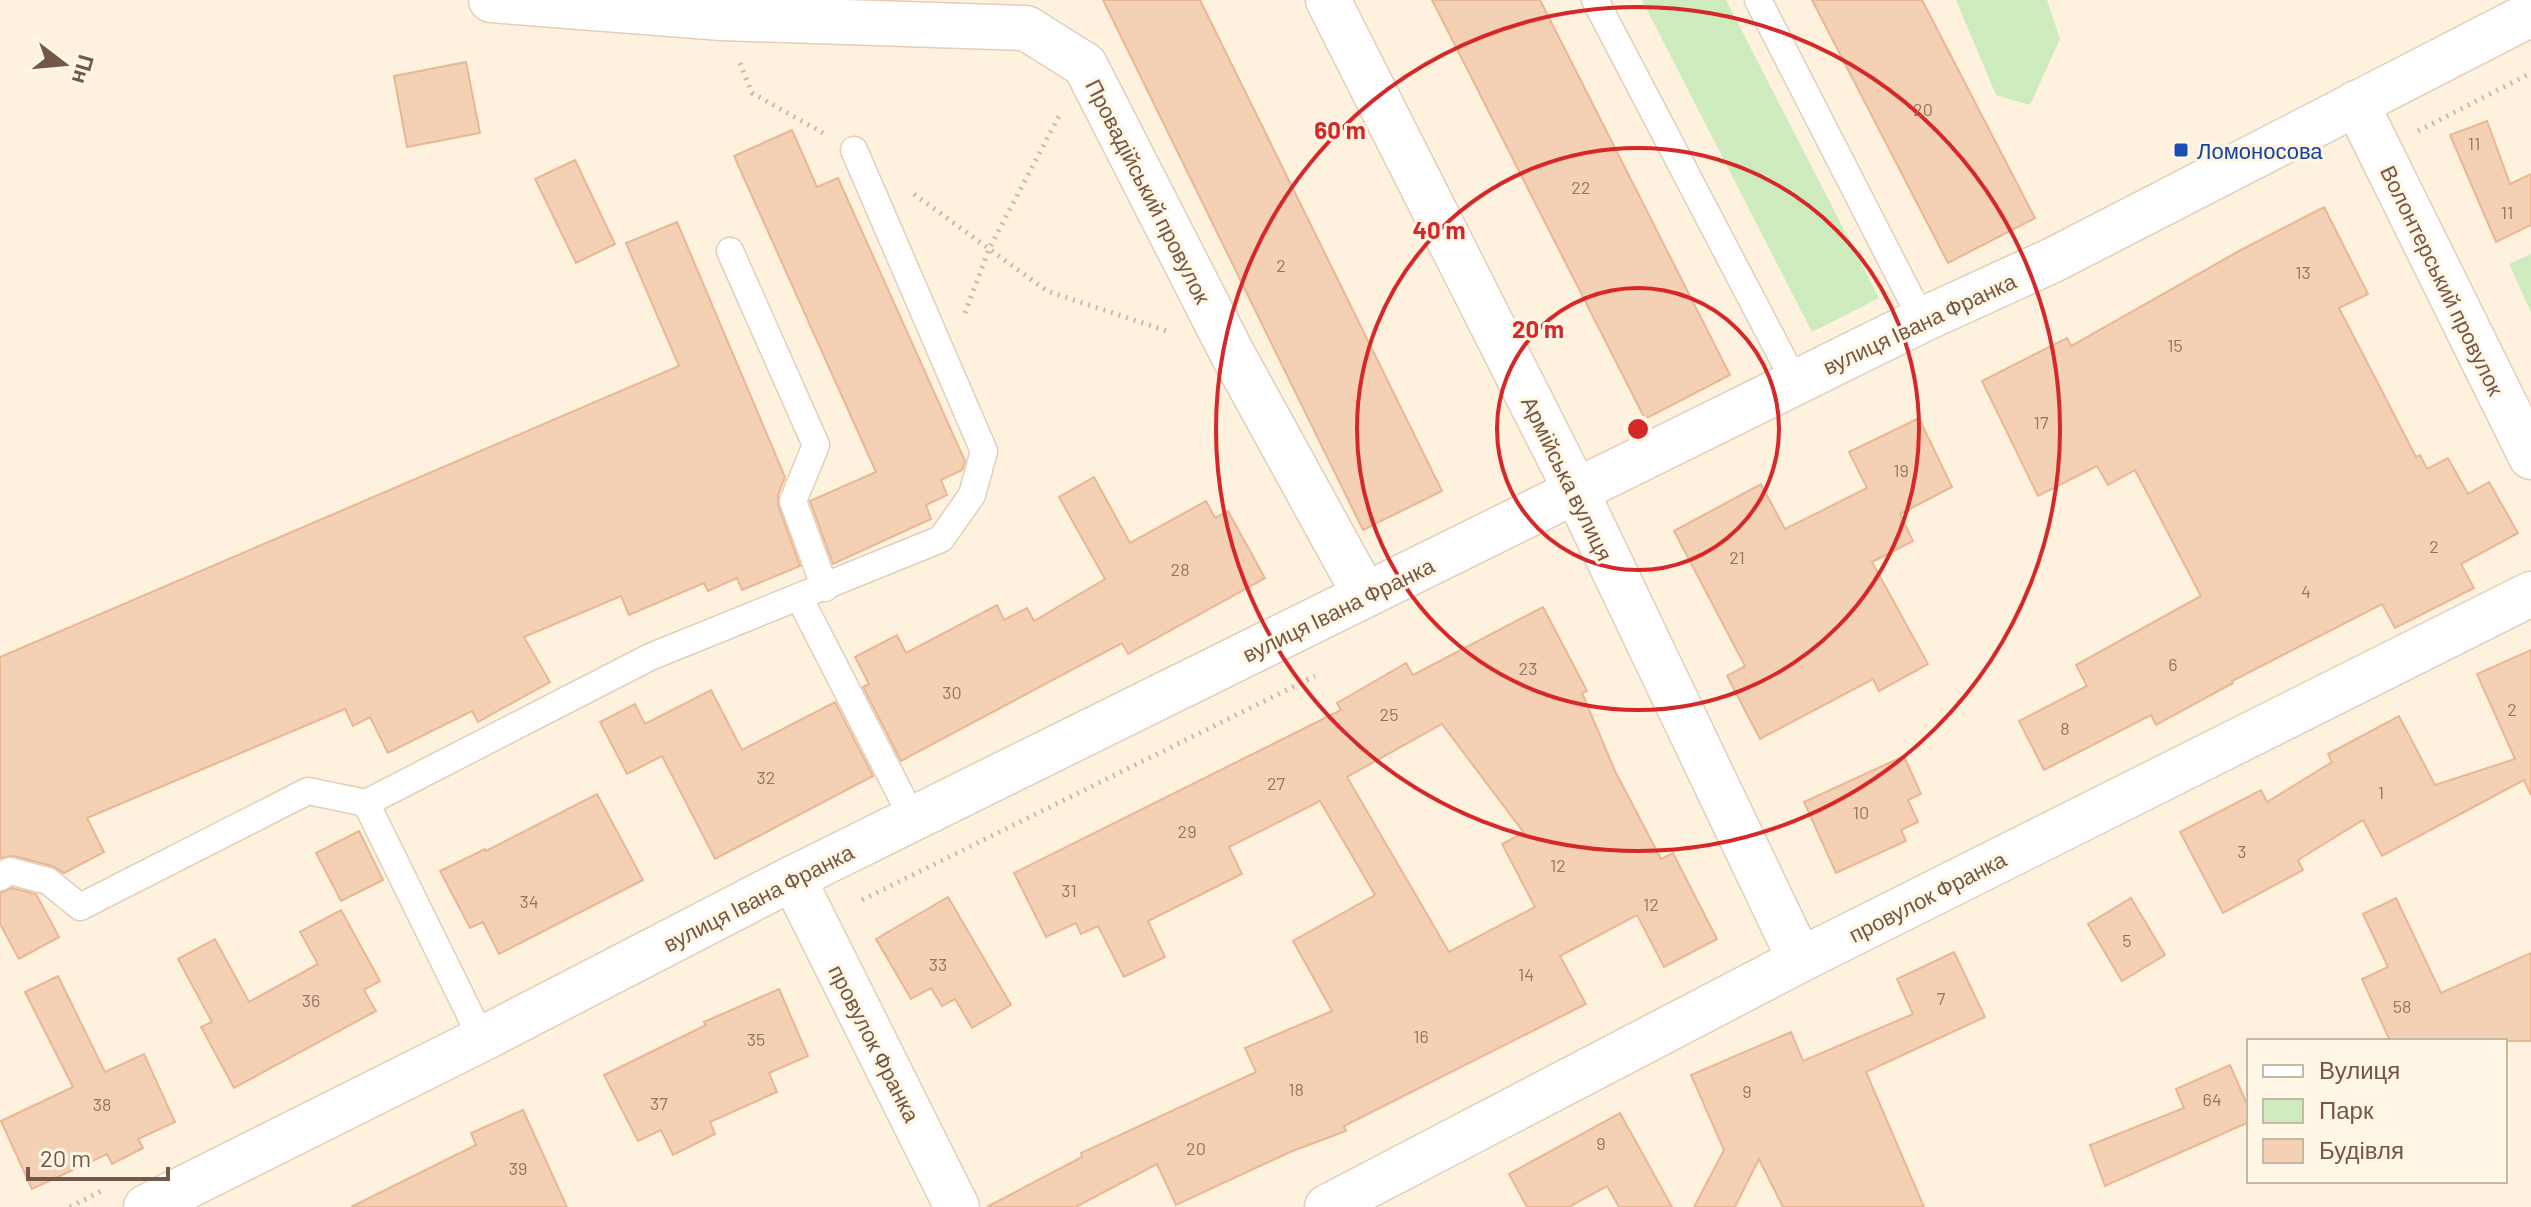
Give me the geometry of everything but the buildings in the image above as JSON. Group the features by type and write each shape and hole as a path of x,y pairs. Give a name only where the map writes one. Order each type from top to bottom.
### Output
{"street":[{"name":"Провадійський провулок","path":"491,0 722,18 1026,28 1085,65 1232,353 1365,595"},
{"name":"Армійська вулиця","path":"1328,0 1576,491 1800,960"},
{"name":"вулиця Івана Франка","path":"146,1207 482,1039 793,878 1795,382 2053,260 2531,14"},
{"name":"Волонтерський провулок","path":"2356,103 2531,457"},
{"name":"провулок Франка","path":"1327,1207 1800,960 2531,594"},
{"name":"провулок Франка","path":"793,878 957,1207"}],"lane":[{"path":"1595,0 1795,382"},
{"path":"1758,0 1922,320"},
{"path":"0,877 10,871 48,881 80,907 308,791 366,803 650,657 941,539 972,495 984,451 854,150"},
{"path":"730,251 816,445 793,501 825,588"},
{"path":"799,597 913,819"},
{"path":"366,803 482,1039"}],"path":[{"path":"722,18 752,93 854,150 1047,291 1232,353"},
{"path":"946,362 989,249 1085,65"}],"green space":[{"path":"1642,0 1726,0 1879,298 1812,332"},
{"path":"1956,0 2047,0 2060,39 2030,105 1996,95"},
{"path":"2531,254 2531,312 2509,264"}],"place":[{"name":"Ломоносова","path":"2181,150"}]}
